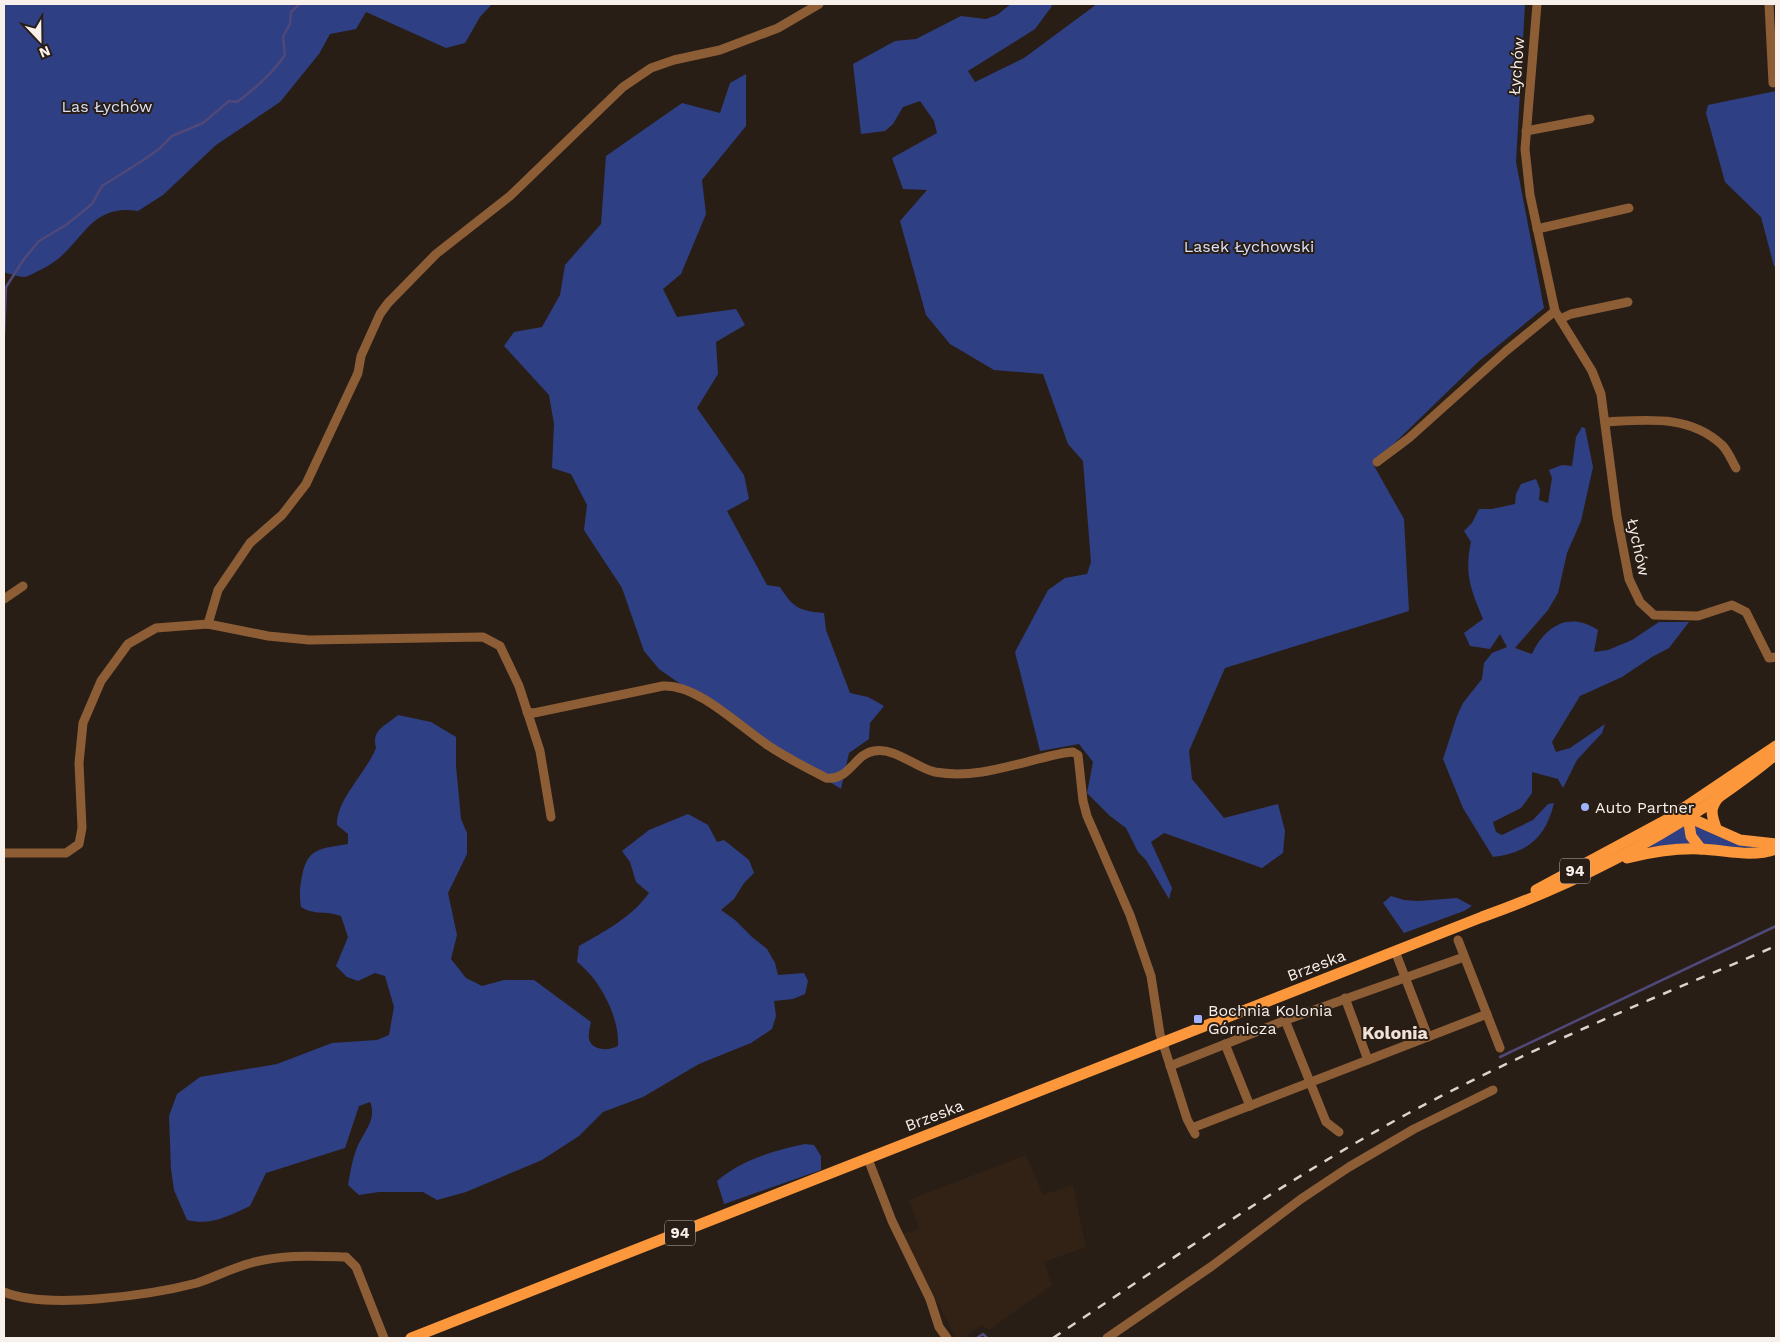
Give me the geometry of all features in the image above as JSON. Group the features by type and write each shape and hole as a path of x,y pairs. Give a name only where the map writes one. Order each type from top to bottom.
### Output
{"main road":[{"name":"94","path":"1666,820 1776,746"},
{"name":"94","path":"1688,817 1722,795 1776,754"},
{"path":"1716,828 1711,815 1712,806 1722,795"},
{"path":"1701,849 1691,836 1688,817 1704,796"},
{"name":"Brzeska","path":"868,1159 1482,917 1540,897 1611,862 1688,817"},
{"name":"Brzeska","path":"1482,917 1583,867 1666,820 1688,817 1740,840 1776,844"},
{"name":"Brzeska","path":"1611,862 1661,850 1701,849 1739,854 1759,853 1776,848"},
{"name":"94","path":"411,1338 868,1159"}],"street":[{"path":"208,624 218,590 250,543 282,515 306,484 354,382 361,356 380,314 388,303 436,254 510,196 616,94 651,68 674,60 720,50 762,35 819,4"},
{"name":"Łychów","path":"1537,4 1526,131 1526,168 1555,311 1598,383 1617,516 1629,580 1640,602 1654,616 1698,616 1732,605 1746,612 1773,658"},
{"path":"1769,4 1773,83"},
{"path":"1526,131 1590,119"},
{"path":"1537,229 1629,208"},
{"path":"1560,319 1571,314 1628,302"},
{"path":"1377,462 1409,438 1506,351 1555,311"},
{"path":"1605,422 1659,419 1698,429 1723,446 1736,468"},
{"path":"4,599 23,586"},
{"path":"4,852 66,853 79,844 82,828 78,762 83,724 101,681 128,644 156,628 208,624 268,636 309,640 483,637 493,640 504,651 540,751 551,817"},
{"path":"527,712 534,713 675,685 710,704 777,751 826,778 832,779 845,774 867,753 875,750 886,751 936,772 958,773 1002,769 1046,756 1073,752 1078,755 1083,801 1087,816 1130,915 1151,976 1163,1043 1193,1131 1250,1106 1486,1014"},
{"path":"1458,940 1500,1048"},
{"path":"1395,952 1428,1036"},
{"path":"1170,1066 1345,998 1464,957"},
{"path":"1345,998 1368,1060"},
{"path":"1286,1020 1326,1122 1340,1132"},
{"path":"1226,1044 1250,1106"},
{"path":"1107,1338 1212,1266 1301,1199 1349,1167 1414,1129 1493,1090"},
{"path":"868,1159 892,1221 930,1300 939,1327 947,1338"},
{"path":"4,1292 14,1296 60,1300 128,1296 196,1283 251,1263 293,1256 346,1257 356,1267 384,1338"}],"shaded area":[{"path":"1026,1155 1043,1195 1073,1185 1086,1247 1044,1262 1052,1285 989,1330 982,1325 963,1338 956,1338 902,1234 919,1229 909,1200"}],"green space":[{"name":"Las Łychów","path":"4,4 492,4 480,17 465,43 446,48 366,12 356,29 330,34 319,54 280,102 216,145 163,195 138,211 120,210 107,214 95,221 56,260 25,277 6,273 4,270"},
{"name":"Lasek Łychowski","path":"1011,4 1050,4 1052,6 1035,29 968,71 975,82 1024,58 1097,4 1525,4 1516,162 1544,308 1478,362 1373,464 1404,519 1409,611 1225,668 1189,751 1192,779 1224,818 1278,804 1285,831 1283,853 1262,868 1164,833 1151,842 1172,888 1169,899 1146,860 1138,852 1126,828 1110,816 1087,793 1093,762 1079,744 1040,751 1015,652 1048,590 1065,578 1087,574 1091,562 1083,461 1068,444 1043,374 994,370 950,344 926,315 900,221 927,190 903,189 892,158 937,133 934,121 920,101 903,107 893,124 885,131 861,134 853,64 895,41 916,39 961,16 986,19 997,15"},
{"path":"746,74 746,126 702,180 706,214 681,274 663,289 677,317 736,309 745,325 716,342 718,374 697,408 744,475 749,499 727,511 767,585 780,587 789,600 798,607 824,613 826,630 850,693 868,697 884,706 870,723 869,739 849,753 841,789 726,716 659,669 644,651 622,588 584,530 587,505 571,474 552,468 554,424 549,395 504,346 514,332 542,327 560,295 565,265 601,224 606,156 682,103 720,113 730,83"},
{"path":"1776,91 1776,266 1774,266 1761,217 1725,182 1706,113 1708,105"},
{"path":"1582,427 1585,428 1593,467 1581,521 1567,553 1558,593 1548,610 1515,648 1532,654 1537,644 1551,629 1559,624 1568,622 1587,624 1598,630 1594,652 1608,650 1632,640 1659,622 1689,622 1669,648 1622,677 1580,696 1552,742 1556,752 1570,748 1605,724 1602,733 1577,760 1563,788 1558,779 1532,772 1532,793 1521,808 1493,822 1496,832 1502,835 1533,820 1548,804 1554,803 1551,815 1540,834 1526,847 1516,852 1493,857 1463,808 1443,759 1463,703 1482,679 1484,663 1492,653 1507,647 1500,634 1490,649 1470,646 1464,633 1483,619 1470,582 1468,563 1471,542 1464,531 1472,523 1479,509 1492,509 1515,504 1516,494 1521,484 1536,479 1540,489 1539,500 1548,503 1552,478 1549,470 1562,465 1572,466 1576,437"},
{"path":"398,715 431,722 456,737 456,766 461,819 467,833 467,854 448,893 457,935 451,959 466,978 482,986 504,980 534,980 591,1022 589,1039 594,1046 601,1049 610,1049 618,1046 616,1023 607,1000 593,978 577,962 579,946 626,917 649,893 636,882 630,862 622,851 649,830 688,814 708,825 717,842 724,840 749,860 754,873 744,883 734,899 721,910 767,949 775,963 778,975 804,973 808,981 805,994 793,999 774,1001 776,1016 772,1029 751,1043 699,1064 643,1097 603,1112 579,1136 542,1160 466,1192 437,1200 423,1192 379,1192 359,1195 348,1185 356,1150 371,1121 372,1109 370,1102 359,1106 345,1148 266,1173 250,1206 235,1213 212,1221 195,1222 187,1220 174,1190 171,1169 169,1116 177,1094 200,1077 277,1064 332,1043 377,1040 389,1035 394,1007 385,976 375,973 358,981 347,977 336,966 348,937 341,916 306,910 301,907 300,891 305,866 312,854 324,848 348,844 348,834 337,825 341,806 376,748 375,742 378,732"},
{"path":"1692,821 1760,848 1709,847 1697,839"},
{"path":"1683,824 1692,845 1647,847"},
{"path":"1391,896 1404,900 1418,901 1457,898 1472,906 1464,911 1404,933 1383,903"},
{"path":"805,1144 814,1145 821,1156 821,1170 724,1204 717,1181 726,1174 759,1157"}],"waterway":[{"path":"4,334 6,287 24,259 39,241 66,225 92,204 102,186 159,149 172,136 203,123 229,101 237,102 257,86 269,75 285,55 283,37 290,24 291,12 300,4"},
{"path":"1500,1057 1776,926"},
{"path":"977,1338 983,1334 987,1338"}],"railway":[{"path":"1053,1338 1316,1166 1407,1114 1543,1047 1776,946"}],"place":[{"name":"Auto Partner","path":"1585,807"},
{"name":"Bochnia Kolonia Górnicza","path":"1198,1019"}],"district":[{"name":"Kolonia","path":"1395,1033"}]}
